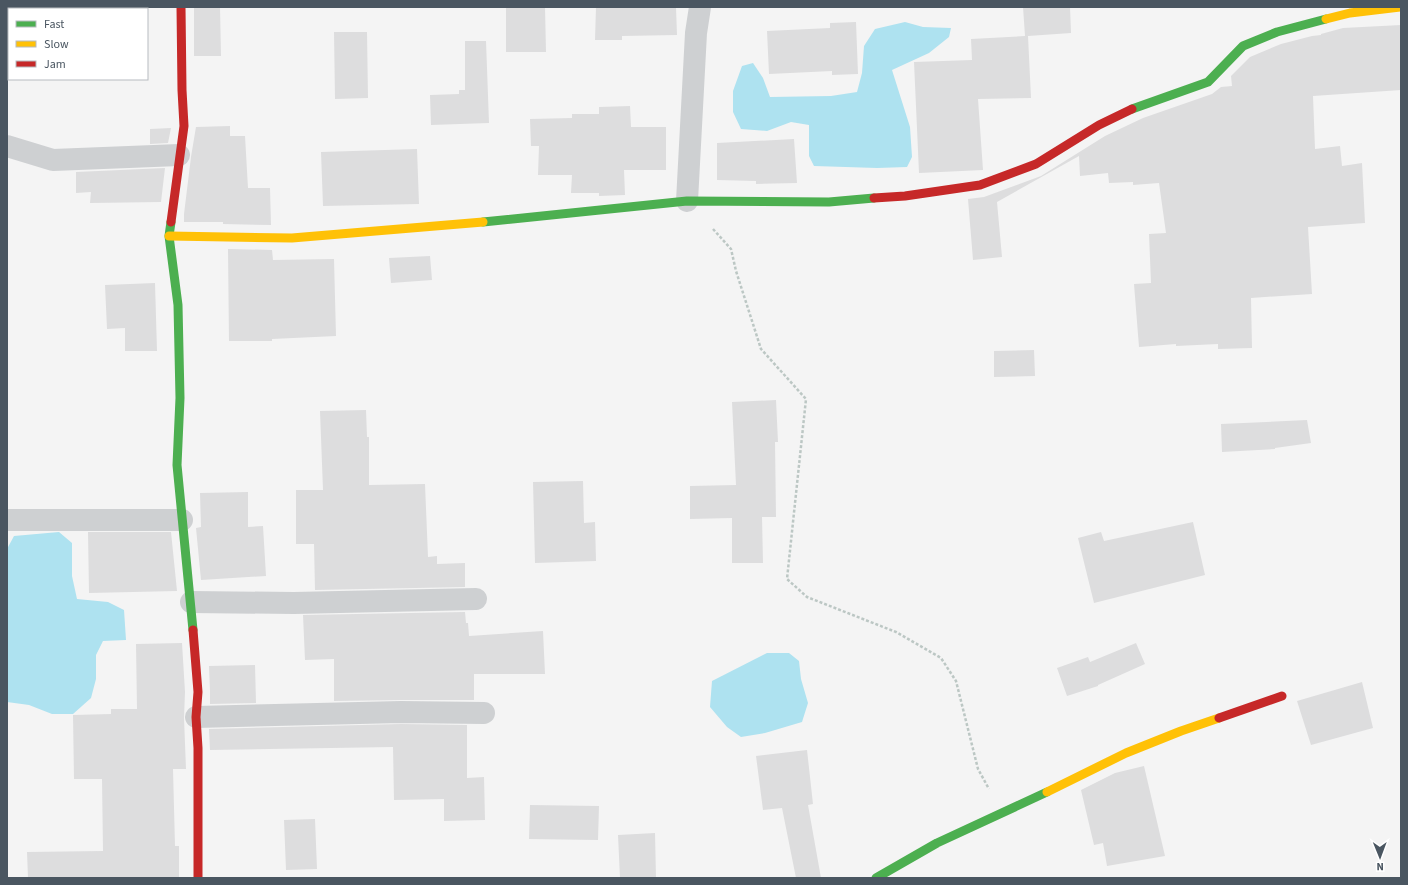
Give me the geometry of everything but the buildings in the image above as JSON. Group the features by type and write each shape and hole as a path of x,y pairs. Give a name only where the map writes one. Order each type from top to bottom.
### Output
{"street":[{"path":"180,7 184,126 169,236 178,305 180,398 177,466 191,602 198,692 196,717 198,748 198,878"},
{"path":"687,201 696,33 700,7"},
{"path":"169,236 300,237 450,226 687,201 830,202 905,196 980,185 1036,164 1099,125 1138,106 1208,82 1243,46 1277,32 1350,13 1400,7"},
{"path":"7,146 53,160 179,155"},
{"path":"7,520 182,520"},
{"path":"191,602 476,599"},
{"path":"876,878 937,843 1065,784 1126,753 1181,731 1282,696"},
{"path":"196,717 402,712 484,713"}],"path":[{"path":"687,201 732,249 736,271 761,349 806,399 787,578 807,597 896,632 940,658 956,681 978,769 997,804 989,819"}],"water":[{"path":"905,22 923,27 951,28 949,37 929,53 892,70 910,127 912,157 907,167 877,168 814,166 809,156 809,125 791,122 767,131 741,129 733,112 733,91 742,66 753,63 763,78 770,97 831,96 857,92 862,73 864,46 875,29"},
{"path":"59,532 72,543 72,576 77,599 108,602 124,610 126,640 103,641 96,655 96,679 91,698 73,714 52,714 29,705 7,702 7,549 14,536"},
{"path":"767,653 789,653 799,661 801,679 808,703 802,722 765,733 741,737 727,727 710,707 712,681"}],"traffic: fast":[{"path":"1132,109 1208,82 1243,46 1277,32 1326,19"},
{"path":"483,222 687,201 829,202 874,198"},
{"path":"171,222 169,236 178,305 180,398 177,465 193,630"},
{"path":"876,878 937,843 1047,792"}],"traffic: slow":[{"path":"1326,19 1350,13 1400,7"},
{"path":"169,236 292,238 483,222"},
{"path":"1047,792 1126,753 1181,731 1219,718"}],"traffic: jam":[{"path":"171,222 184,126 181,7"},
{"path":"874,198 905,196 980,185 1036,164 1099,125 1132,109"},
{"path":"193,630 198,692 196,717 198,748 198,878"},
{"path":"1219,718 1282,696"}]}
